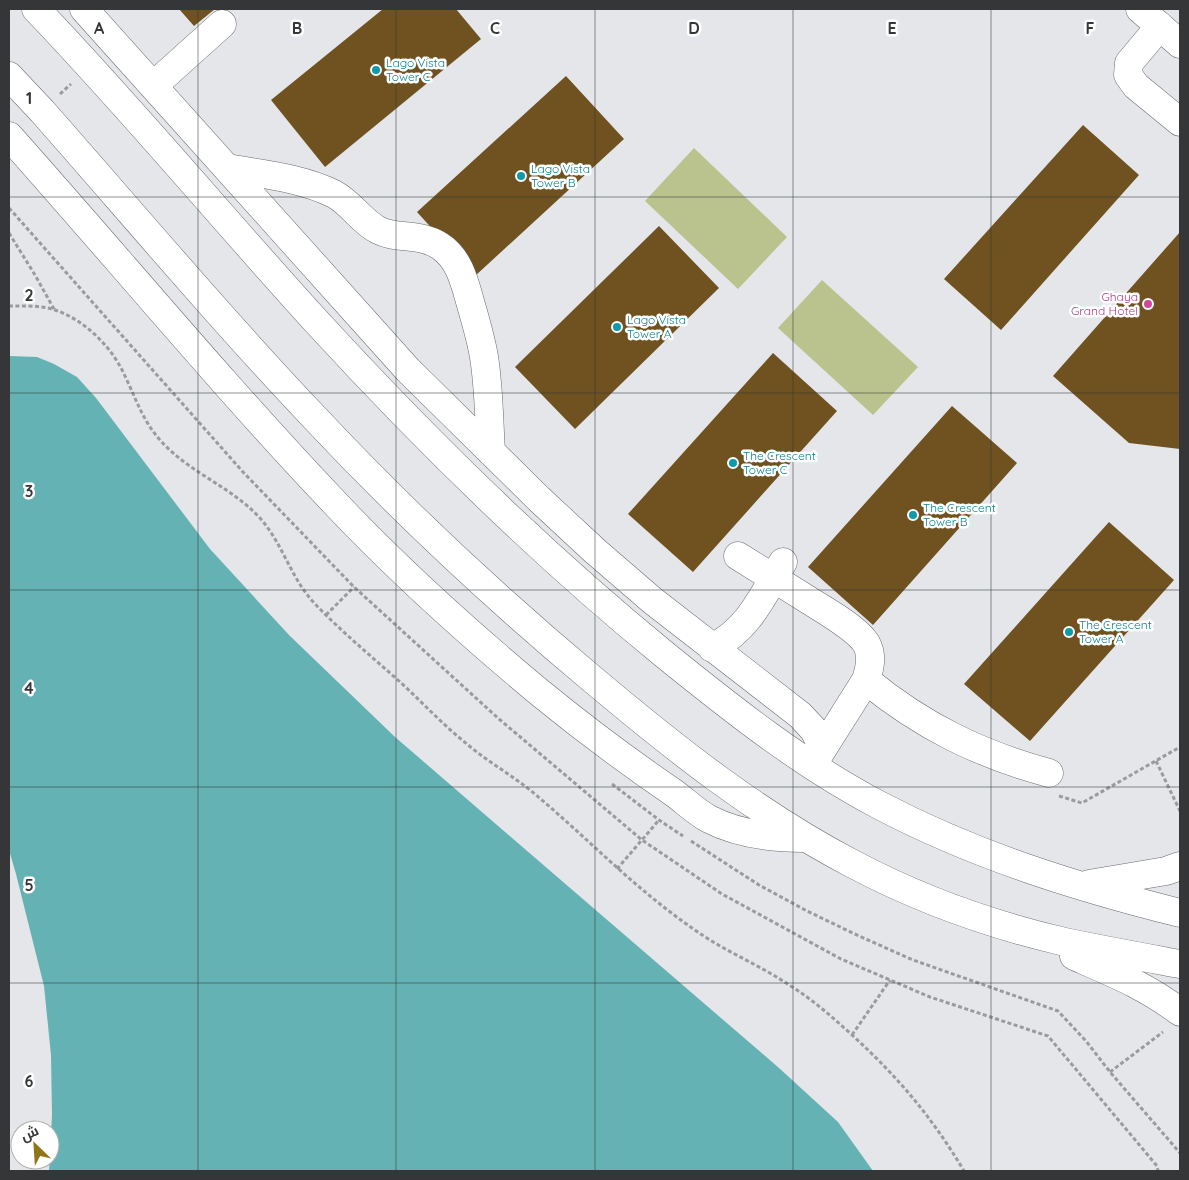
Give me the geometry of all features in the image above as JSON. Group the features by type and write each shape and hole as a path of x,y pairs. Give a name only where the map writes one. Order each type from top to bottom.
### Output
{"street":[{"path":"36,9 91,66 266,266 371,379 459,469 608,609 731,709 818,757 877,804 935,832 1022,867 1079,886 1180,913"},
{"path":"88,10 153,86 394,354 491,452 595,551 653,601 800,716 814,730 818,757"},
{"path":"1180,44 1150,17 1129,63 1128,75 1136,86 1180,122"},
{"path":"153,86 222,24"},
{"path":"9,76 312,416 387,493 464,567 544,639 626,708 699,765 756,807 805,838 855,865 907,889 960,910 1014,928 1111,952 1180,964"},
{"path":"148,131 172,106"},
{"path":"9,136 282,446 334,502 389,557 503,662 623,759 707,818 730,828 754,834 780,838 805,838"},
{"path":"227,168 299,182 334,194 350,205 378,230 396,235 427,239 442,247 453,258 467,290 484,356 491,452"},
{"path":"110,252 140,222"},
{"path":"371,379 394,354"},
{"path":"282,446 312,416"},
{"path":"738,556 778,570 857,634 866,644 870,656 870,669 866,680 818,757"},
{"path":"712,648 731,637 746,622 778,570"},
{"path":"866,680 913,716 965,744 1020,765 1049,773"},
{"path":"1079,886 1157,873 1180,866"},
{"path":"1014,928 1140,985 1159,996 1172,1022"}],"path":[{"path":"9,233 54,309"},
{"path":"9,306 54,309 76,320 95,334 111,352 124,373 145,420 158,438 172,453 257,514 277,541 291,572 301,588 326,615 458,737 550,806 617,869 693,928 720,946 757,965 826,1011 878,1058 924,1110 945,1138 964,1171"},
{"path":"326,615 354,587"},
{"path":"1156,761 1180,811"},
{"path":"617,869 659,820 676,795"},
{"path":"852,1035 890,980"},
{"path":"1110,1072 1172,1022"}],"green space":[{"path":"694,148 787,237 738,289 645,201"},
{"path":"822,280 918,367 873,415 778,328"}],"water":[{"path":"9,356 37,357 77,377 96,398 210,549 289,635 395,737 779,1068 838,1122 873,1171 49,1171 60,1170 60,1120 52,1120 51,1055 44,986 9,850"}],"building":[{"path":"179,9 215,9 194,26"},
{"name":"Lago Vista Tower C","path":"383,9 456,9 481,39 325,167 271,100"},
{"name":"Lago Vista Tower B","path":"566,76 624,139 475,276 417,212"},
{"path":"1083,125 1139,175 1001,330 944,279"},
{"name":"Lago Vista Tower A","path":"659,226 719,288 575,429 515,367"},
{"name":"Ghaya Grand Hotel","path":"1180,232 1180,449 1129,443 1053,376"},
{"name":"The Crescent Tower C","path":"773,353 837,411 693,572 628,514"},
{"name":"The Crescent Tower B","path":"952,406 1017,463 873,625 808,567"},
{"name":"The Crescent Tower A","path":"1109,522 1174,580 1030,741 964,684"}],"place":[{"name":"Lago Vista Tower C","path":"376,70"},
{"name":"Lago Vista Tower B","path":"521,176"},
{"name":"Ghaya Grand Hotel","path":"1148,304"},
{"name":"Lago Vista Tower A","path":"617,327"},
{"name":"The Crescent Tower C","path":"733,463"},
{"name":"The Crescent Tower B","path":"913,515"},
{"name":"The Crescent Tower A","path":"1069,632"}]}
